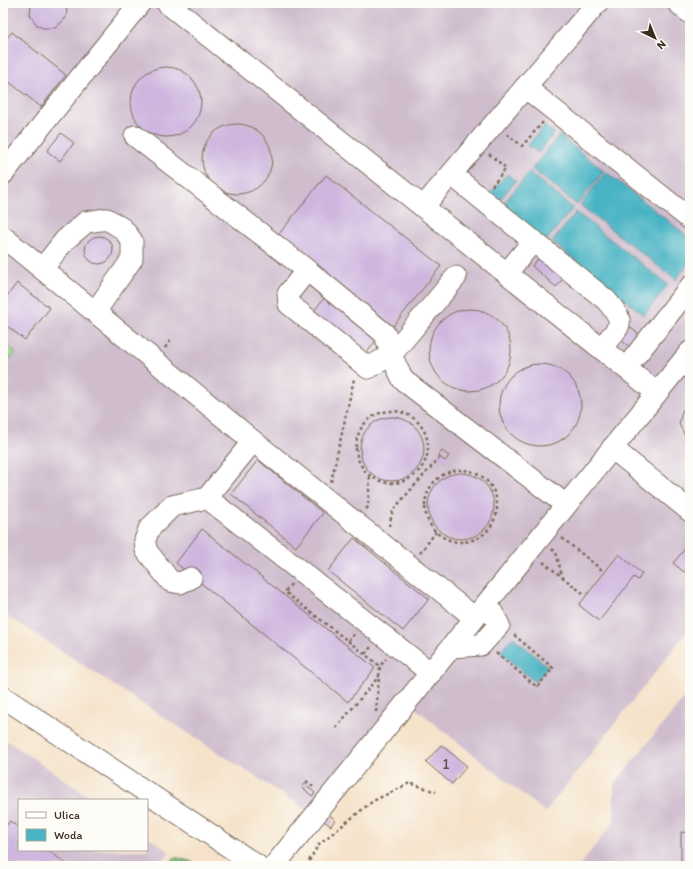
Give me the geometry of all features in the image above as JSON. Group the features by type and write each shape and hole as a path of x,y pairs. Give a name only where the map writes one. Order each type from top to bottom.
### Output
{"street":[{"path":"3,174 140,3"},
{"path":"167,3 657,393"},
{"path":"423,206 597,3"},
{"path":"678,3 690,13"},
{"path":"525,87 690,219"},
{"path":"135,136 307,270 385,334 391,355 403,380 566,506"},
{"path":"450,174 606,300 618,314 620,321 618,327 601,348"},
{"path":"42,269 65,240 86,222 107,219 123,230 132,242 132,259 95,312"},
{"path":"3,237 354,522 409,565 481,610 499,625 498,638 481,645 451,647"},
{"path":"507,273 533,241"},
{"path":"307,270 288,294 289,304 368,368 391,355 456,277"},
{"path":"626,368 690,287"},
{"path":"274,866 690,352"},
{"path":"191,578 180,583 170,581 146,550 145,540 149,529 172,506 207,498 253,441"},
{"path":"612,448 690,511"},
{"path":"207,498 431,672"},
{"path":"3,697 258,866"}],"path":[{"path":"494,124 522,146 553,110"},
{"path":"477,144 506,168 482,199"},
{"path":"324,498 329,492 357,366 360,362"},
{"path":"354,522 368,507 370,476 361,466 357,456 358,437 362,428 368,420 386,412 406,414 416,420 423,429 427,440 428,451 425,462 418,472 409,479 399,483 387,483 376,480 370,476"},
{"path":"384,545 392,510 440,457"},
{"path":"466,470 485,479 492,488 497,504 494,521 488,530 479,537 468,541 457,542 436,532 426,515 425,505 431,486 446,473 466,470"},
{"path":"549,527 602,570"},
{"path":"409,565 436,532"},
{"path":"550,547 556,552 562,577"},
{"path":"539,559 584,594"},
{"path":"301,571 285,592 380,666"},
{"path":"513,634 553,668 537,687 496,652 498,638 513,634"},
{"path":"375,718 380,666 397,646"},
{"path":"336,728 379,676"},
{"path":"306,866 319,844 373,801 410,783 436,792"}],"shaded area":[{"path":"3,3 690,3 690,628 545,812 415,708 330,815 332,810 319,818 3,613 3,366 16,353 3,342"},
{"path":"690,691 690,866 579,866 614,822 614,784"},
{"path":"3,738 93,799 18,799 18,851 148,851 148,837 170,852 159,866 3,866"}],"green space":[{"path":"3,342 16,353 3,366"},
{"path":"175,857 203,865 205,866 168,866"}],"water":[{"path":"544,126 554,133 538,153 528,145"},
{"path":"559,135 604,171 577,205 532,169"},
{"path":"529,172 573,208 546,241 502,205"},
{"path":"606,172 690,238 690,261 676,280 580,205"},
{"path":"507,174 516,181 499,201 490,194"},
{"path":"576,212 668,285 644,315 552,242"},
{"path":"513,637 548,667 535,682 500,652"}],"building":[{"path":"31,3 65,3 67,13 65,19 55,28 43,28 37,25 30,15"},
{"path":"12,32 66,75 41,107 3,77 3,42"},
{"path":"166,67 179,70 191,77 198,89 201,102 198,115 191,127 179,134 166,137 153,134 141,127 134,115 131,102 134,89 141,77 153,70"},
{"path":"237,124 250,127 262,134 269,146 272,159 269,172 262,184 250,191 237,194 224,191 212,184 205,172 202,159 205,146 212,134 224,127"},
{"path":"61,133 74,143 60,161 47,151"},
{"path":"326,175 441,266 390,330 275,239"},
{"path":"99,236 109,240 113,250 109,260 99,264 89,260 85,250 89,240"},
{"path":"541,255 566,275 556,287 532,266"},
{"path":"17,283 50,308 25,340 3,323 3,301"},
{"path":"328,293 377,339 366,354 310,316"},
{"path":"470,309 486,312 499,321 508,334 511,350 508,366 499,379 486,388 470,391 454,388 441,379 432,366 429,350 432,334 441,321 454,312"},
{"path":"627,325 640,335 631,348 618,338"},
{"path":"540,364 556,367 569,376 578,389 581,405 578,421 569,434 556,443 540,446 524,443 511,434 502,421 499,405 502,389 511,376 524,367"},
{"path":"690,404 690,437 684,434 679,424 682,411"},
{"path":"392,417 404,419 415,426 422,437 424,449 422,461 415,472 404,479 392,481 380,479 369,472 362,461 360,449 362,437 369,426 380,419"},
{"path":"442,451 449,456 445,461 438,456"},
{"path":"258,460 323,513 296,547 231,494"},
{"path":"461,473 474,476 484,483 491,493 494,506 491,519 484,529 474,536 461,539 448,536 438,529 431,519 428,506 431,493 438,483 448,476"},
{"path":"202,529 375,668 348,702 176,563"},
{"path":"354,538 429,599 403,631 328,571"},
{"path":"690,543 690,565 684,572 673,563"},
{"path":"619,554 642,574 638,580 634,577 599,621 579,605"},
{"path":"441,745 467,766 452,784 426,762"},
{"path":"305,784 315,793 312,796 302,787"},
{"path":"332,810 329,815 335,819 331,826 319,818"},
{"path":"10,821 18,827 18,851 49,851 69,866 3,866 3,830"},
{"path":"681,832 690,833 690,866 681,866"}]}
